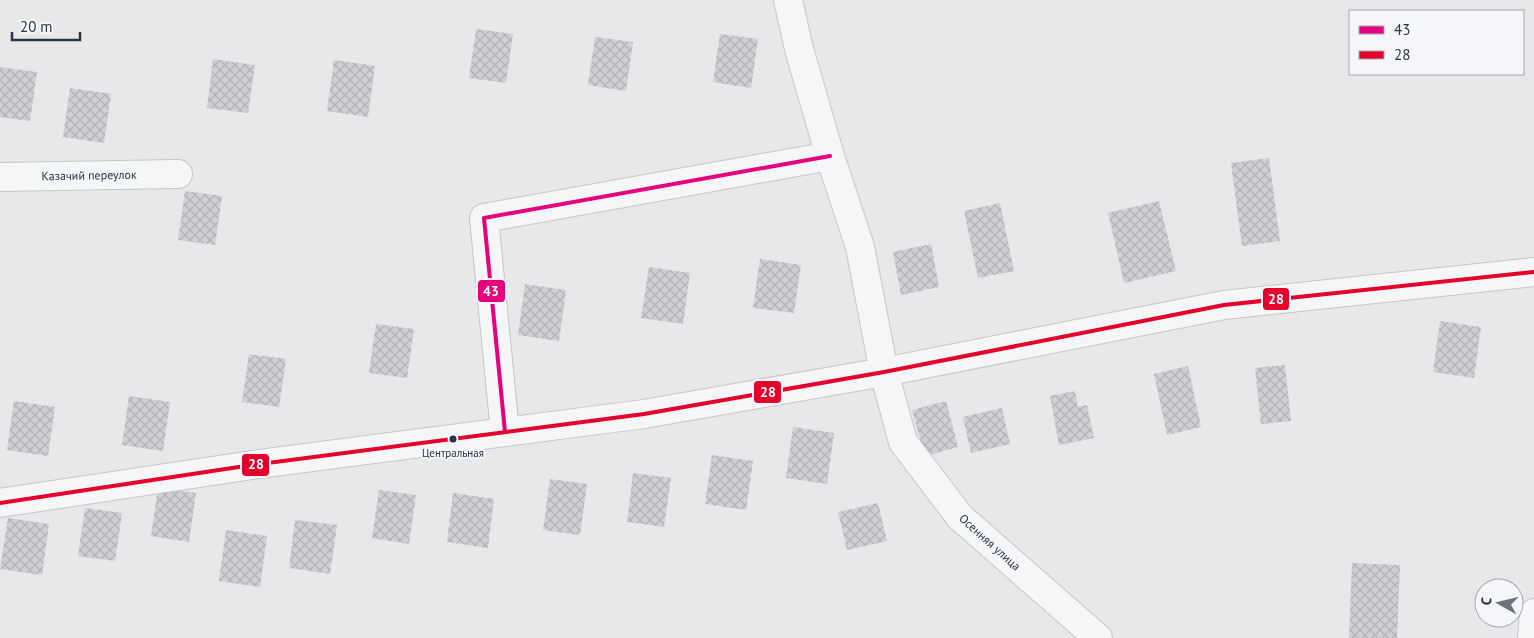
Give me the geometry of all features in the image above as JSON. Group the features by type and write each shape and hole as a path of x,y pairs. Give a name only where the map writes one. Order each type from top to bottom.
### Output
{"street":[{"name":"Осенняя улица","path":"788,0 798,49 860,247 884,372 902,442 960,517 1098,638"},
{"path":"505,432 484,218 830,156"},
{"name":"Казачий переулок","path":"0,177 178,174"},
{"path":"0,502 252,465 644,414 884,372 1224,305 1534,274"},
{"path":"1532,638 1534,613"}],"building":[{"path":"476,29 513,34 506,83 469,78"},
{"path":"720,34 758,39 751,88 713,82"},
{"path":"595,37 633,42 626,91 588,85"},
{"path":"213,59 255,65 248,113 207,108"},
{"path":"334,60 375,66 368,117 327,111"},
{"path":"0,67 37,72 30,121 0,117"},
{"path":"70,88 111,94 104,143 63,137"},
{"path":"1269,158 1280,241 1242,246 1231,163"},
{"path":"185,191 222,196 215,245 178,240"},
{"path":"1159,201 1176,271 1124,283 1108,213"},
{"path":"1000,203 1014,271 978,278 964,211"},
{"path":"931,244 939,287 901,295 893,252"},
{"path":"760,259 801,265 794,313 753,308"},
{"path":"649,267 690,273 683,324 641,318"},
{"path":"525,284 566,290 559,341 518,335"},
{"path":"1440,321 1481,327 1474,378 1433,372"},
{"path":"376,324 414,329 407,378 369,373"},
{"path":"249,354 286,359 279,407 242,402"},
{"path":"1285,365 1291,421 1261,424 1255,368"},
{"path":"1188,366 1201,427 1167,435 1154,374"},
{"path":"1075,391 1078,407 1087,405 1094,438 1059,445 1050,396"},
{"path":"129,396 170,402 163,451 122,445"},
{"path":"14,401 55,407 48,456 7,450"},
{"path":"946,401 958,447 925,456 912,410"},
{"path":"1002,408 1010,444 971,453 963,417"},
{"path":"793,427 834,433 827,484 786,478"},
{"path":"712,455 753,461 746,510 705,504"},
{"path":"633,473 671,478 664,527 627,522"},
{"path":"550,479 587,484 580,535 543,530"},
{"path":"158,488 196,493 189,542 151,536"},
{"path":"379,490 416,495 409,544 372,538"},
{"path":"453,493 494,499 488,548 447,542"},
{"path":"878,503 887,541 847,550 838,512"},
{"path":"85,508 122,513 115,561 78,556"},
{"path":"8,518 49,524 42,575 0,569"},
{"path":"295,520 337,525 330,574 289,568"},
{"path":"226,530 267,536 260,587 219,581"},
{"path":"1352,563 1400,565 1397,638 1349,638"}],"transit line":[{"name":"43","path":"505,432 484,218 830,156"},
{"name":"28","path":"0,503 252,465 644,414 884,372 1224,305 1533,272"}],"place":[{"name":"Центральная","path":"453,439"}]}
